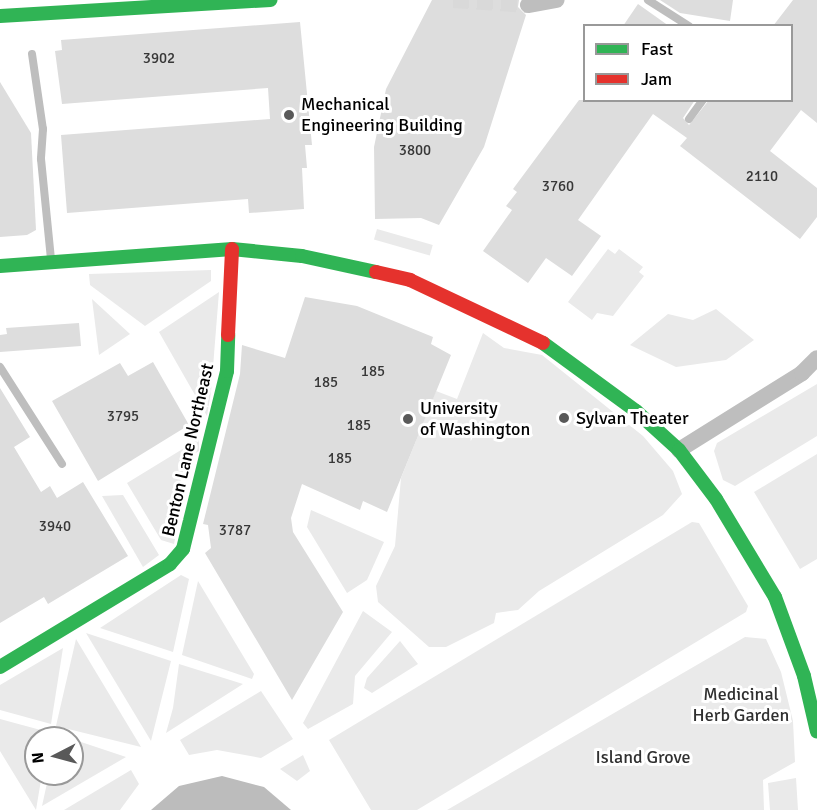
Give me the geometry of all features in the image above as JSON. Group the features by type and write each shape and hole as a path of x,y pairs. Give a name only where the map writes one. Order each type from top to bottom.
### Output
{"street":[{"path":"0,16 271,0"},
{"path":"528,5 557,0"},
{"path":"0,266 51,259 232,249 346,263 410,280 484,309 595,376 679,450 735,525 765,576 795,647 817,732"},
{"name":"Benton Lane Northeast","path":"0,667 170,564 183,549 227,371 232,249"},
{"path":"679,450 801,373 817,358"}],"lane":[{"path":"648,0 686,24"},
{"path":"32,54 43,129 41,159 51,259"},
{"path":"689,119 702,102"},
{"path":"0,367 62,464"}],"green space":[{"path":"377,229 433,245 430,256 374,240"},
{"path":"608,249 615,254 619,249 643,267 639,272 644,276 613,316 597,313 592,320 568,302"},
{"path":"211,270 211,281 145,326 90,285 89,274"},
{"path":"219,292 211,392 207,416 159,332"},
{"path":"92,299 130,334 99,355"},
{"path":"716,309 754,340 726,360 676,367 630,345 668,314 693,320"},
{"path":"483,333 504,348 542,355 643,436 673,471 682,494 663,515 539,591 518,610 496,613 494,623 446,647 429,647 378,602 376,586 395,546 401,478 436,391 457,399"},
{"path":"817,384 817,436 735,486 723,480 714,451 717,443"},
{"path":"199,439 199,451 187,458 169,521 176,534 174,544 161,540 127,483"},
{"path":"817,454 817,559 800,569 754,492"},
{"path":"123,495 159,555 143,567 102,496"},
{"path":"311,510 384,542 367,580 347,593 307,527"},
{"path":"692,522 699,523 748,606 746,612 417,810 371,810 329,740"},
{"path":"181,575 189,579 173,652 100,628"},
{"path":"198,581 254,674 252,679 182,655"},
{"path":"363,611 392,632 355,676 353,704 308,729 303,723"},
{"path":"86,633 171,661 151,741"},
{"name":"Island Grove","path":"745,637 766,639 781,672 793,721 795,762 763,780 764,810 447,810"},
{"path":"76,639 141,747 84,733 84,726 56,726"},
{"path":"400,641 418,664 372,693 364,688 367,678"},
{"path":"63,648 51,724 0,710 0,685"},
{"path":"179,664 243,684 166,733 173,708"},
{"path":"261,691 293,739 261,758 217,750 189,755 180,740"},
{"path":"0,719 26,726 24,726 24,786 40,786 36,810 0,751"},
{"path":"84,743 126,757 84,782"},
{"path":"303,755 310,771 297,781 280,769"},
{"path":"131,770 139,784 120,810 64,810"},
{"name":"Medicinal Herb Garden","path":"796,778 798,810 770,810 768,783"},
{"path":"46,786 76,786 42,806"}],"shaded area":[{"path":"222,776 264,787 291,810 151,810 179,786"}],"building":[{"path":"432,0 519,0 518,7 526,15 484,147 439,225 421,218 375,219 374,147 386,89"},
{"path":"660,0 733,0 730,21 680,13"},
{"path":"793,0 817,0 817,123 801,110 770,151 817,188 817,217 800,239 680,146 687,138 653,114 578,220 601,236 572,276 546,258 528,283 483,251 512,210 506,206 517,192 513,189 579,100 583,102 694,102 683,118 689,125 707,102 793,102 793,24 775,24"},
{"path":"638,4 666,24 624,24"},
{"name":"Mechanical Engineering Building","path":"300,22 312,145 305,145 307,168 302,168 304,209 249,213 248,199 67,213 61,135 270,119 268,88 62,104 55,51 62,50 61,40"},
{"path":"0,82 31,133 36,230 27,235 0,237"},
{"path":"305,297 357,306 433,337 431,344 451,355 387,512 363,501 360,510 302,484 291,518 293,532 343,612 292,700 205,553 211,548 208,525 203,524 240,374 242,345 285,358"},
{"path":"79,323 81,346 0,352 0,335 7,334 6,328"},
{"path":"153,362 189,425 98,481 52,401 120,363 128,376"},
{"path":"0,388 30,437 14,447 41,492 50,486 57,498 83,482 128,556 48,604 44,597 0,623"}],"tunnel":[{"path":"453,0 528,5"}],"traffic: fast":[{"path":"0,16 271,0"},
{"path":"0,266 232,249 302,256 376,272"},
{"path":"0,667 170,564 183,549 227,371 228,335"},
{"path":"543,343 636,411 679,450 716,499 775,597 804,676 817,732"}],"traffic: jam":[{"path":"228,335 232,249"},
{"path":"376,272 410,280 543,343"}],"place":[{"name":"Mechanical Engineering Building","path":"289,115"},
{"name":"Sylvan Theater","path":"564,418"},
{"name":"University of Washington","path":"408,419"}]}
